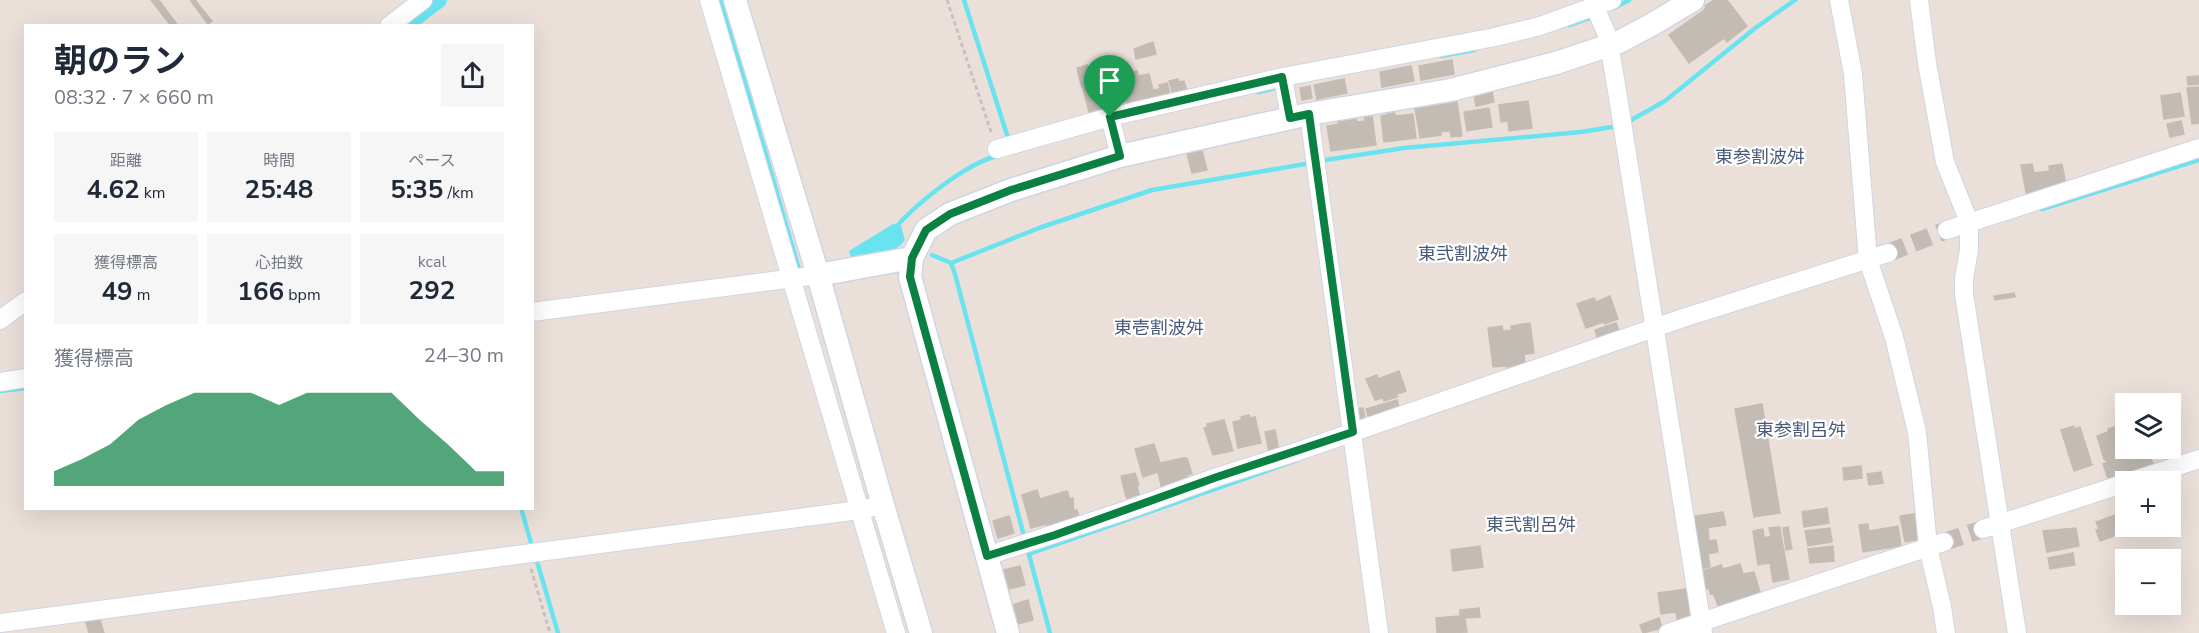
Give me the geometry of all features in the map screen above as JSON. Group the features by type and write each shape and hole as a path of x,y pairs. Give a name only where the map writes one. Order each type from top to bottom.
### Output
{"street":[{"path":"392,24 423,0"},
{"path":"710,0 803,277"},
{"path":"735,0 803,277 865,506 896,633"},
{"path":"1008,633 910,277 912,258 926,230 950,214 1011,190 1120,156 1299,116 1451,90 1556,63 1608,45 1651,26 1693,0"},
{"path":"1839,0 1852,74 1868,260 1894,337 1917,432 1936,545 1946,633"},
{"path":"1919,0 1927,63 1945,162 1969,222 1969,250 1964,278 1964,294 1991,527 2017,633"},
{"path":"1006,146 1495,37 1601,10 1608,37 1623,126 1653,332 1702,628"},
{"path":"1284,83 1316,163 1379,633"},
{"path":"1111,123 1120,156"},
{"path":"1947,230 2199,148"},
{"path":"987,556 1055,535 1217,477 1354,439 1653,332 1888,253"},
{"path":"534,312 803,277 912,258"},
{"path":"0,320 24,302"},
{"path":"0,382 24,378"},
{"path":"2161,471 2199,459"},
{"path":"1991,527 2115,486"},
{"path":"0,623 532,553 865,506"},
{"path":"865,506 921,633"},
{"path":"1668,633 1702,628 1936,545"}],"path":[{"path":"947,0 1006,146"},
{"path":"532,553 550,633"}],"water":[{"path":"893,224 901,226 905,240 900,245 881,255 852,261 849,251"}],"building":[{"path":"151,0 159,0 177,24 169,24"},
{"path":"190,0 195,0 212,21 208,24"},
{"path":"1714,0 1727,0 1747,26 1727,42 1703,11 1705,6"},
{"path":"1703,11 1724,38 1689,63 1669,35"},
{"path":"1153,42 1156,54 1136,59 1134,49"},
{"path":"1120,58 1127,101 1112,105 1102,62"},
{"path":"1452,60 1454,74 1421,80 1419,66"},
{"path":"1087,65 1089,74 1079,77 1077,68"},
{"path":"1411,66 1414,81 1382,87 1380,72"},
{"path":"1137,71 1138,76 1149,74 1153,90 1160,89 1159,85 1167,83 1172,101 1128,111 1121,74"},
{"path":"1089,74 1092,84 1082,87 1079,77"},
{"path":"2199,76 2199,84 2188,85 2187,77"},
{"path":"1178,79 1179,82 1184,81 1187,91 1173,95 1169,81"},
{"path":"1344,79 1347,93 1317,99 1314,85"},
{"path":"1097,85 1103,108 1089,112 1083,88"},
{"path":"1310,86 1312,98 1302,100 1300,88"},
{"path":"2199,87 2199,123 2192,124 2187,88"},
{"path":"1492,91 1494,102 1476,106 1474,95"},
{"path":"2180,93 2184,116 2164,119 2161,96"},
{"path":"1528,101 1532,128 1509,131 1508,121 1501,122 1499,105"},
{"path":"1457,102 1461,129 1441,132 1437,105"},
{"path":"1437,105 1441,135 1420,138 1415,108"},
{"path":"1489,108 1492,127 1467,131 1464,112"},
{"path":"1393,110 1396,116 1413,114 1416,138 1384,142 1381,116"},
{"path":"1372,115 1376,145 1368,146 1364,116"},
{"path":"1356,118 1357,122 1365,121 1368,146 1331,151 1327,126 1338,124 1338,121"},
{"path":"2181,121 2184,134 2170,137 2167,124"},
{"path":"1461,129 1462,136 1451,137 1450,131"},
{"path":"1202,150 1207,170 1192,173 1187,153"},
{"path":"2032,164 2034,173 2050,171 2049,166 2062,164 2066,185 2027,197 2021,165"},
{"path":"2014,293 2015,297 1995,300 1994,296"},
{"path":"1610,296 1618,319 1586,328 1577,304 1594,298 1596,302"},
{"path":"1530,323 1534,353 1506,357 1507,366 1493,367 1488,328 1502,326 1503,331 1512,330 1511,326"},
{"path":"1616,323 1620,333 1598,340 1595,330"},
{"path":"1524,354 1525,365 1507,367 1506,357"},
{"path":"1399,371 1406,391 1384,401 1383,398 1375,400 1366,379 1377,375 1378,379"},
{"path":"1397,400 1400,410 1369,420 1366,409"},
{"path":"1762,404 1780,513 1754,517 1735,409"},
{"path":"1363,408 1365,419 1356,420 1355,409"},
{"path":"1249,415 1250,418 1255,417 1261,443 1238,448 1233,422"},
{"path":"1224,420 1233,451 1213,455 1204,428 1208,427 1207,424"},
{"path":"2074,426 2074,429 2080,427 2092,465 2074,471 2061,430"},
{"path":"2115,427 2115,459 2151,459 2153,463 2138,471 2115,471 2115,479 2109,481 2103,464 2108,462 2104,459 2097,436 2108,432 2108,429"},
{"path":"1275,430 1279,451 1269,453 1265,432"},
{"path":"1154,444 1160,463 1187,458 1192,474 1187,475 1190,483 1162,489 1158,472 1143,477 1135,449"},
{"path":"1861,466 1862,478 1844,480 1843,468"},
{"path":"1881,472 1883,483 1869,485 1867,474"},
{"path":"1135,473 1139,485 1124,489 1121,476"},
{"path":"1137,485 1138,491 1126,496 1124,489"},
{"path":"1037,490 1040,499 1067,491 1070,499 1073,498 1074,511 1077,510 1080,521 1048,530 1046,524 1031,528 1022,495"},
{"path":"1138,491 1141,500 1129,504 1126,496"},
{"path":"1827,508 1829,523 1804,527 1802,512"},
{"path":"1723,512 1726,525 1692,530 1690,517"},
{"path":"1918,513 1923,539 1905,542 1900,516"},
{"path":"2115,515 2115,536 2100,541 2096,522"},
{"path":"1009,516 1014,533 998,538 993,521"},
{"path":"1868,524 1869,531 1898,526 1901,546 1863,552 1859,525"},
{"path":"1780,527 1781,535 1771,536 1769,528"},
{"path":"1788,527 1792,549 1786,550 1783,528"},
{"path":"1708,528 1709,541 1693,543 1692,530"},
{"path":"1830,528 1832,542 1808,546 1805,531"},
{"path":"2076,528 2079,546 2047,552 2043,531"},
{"path":"1763,529 1764,537 1754,539 1753,531"},
{"path":"1781,535 1789,579 1773,582 1770,563 1758,565 1754,539"},
{"path":"1716,540 1718,552 1708,554 1710,567 1697,570 1693,543"},
{"path":"1480,546 1483,567 1453,571 1451,550"},
{"path":"1833,546 1834,561 1810,563 1808,549"},
{"path":"2073,553 2075,565 2050,569 2048,558"},
{"path":"1740,564 1743,574 1754,572 1761,595 1719,608 1709,588 1702,590 1698,573 1721,565 1723,569"},
{"path":"1020,566 1025,585 1009,589 1003,570"},
{"path":"1686,589 1690,617 1677,619 1676,612 1661,614 1658,593"},
{"path":"1028,600 1033,620 1017,624 1012,605"},
{"path":"1479,608 1480,617 1465,618 1467,632 1437,633 1436,618 1460,616 1460,610"},
{"path":"99,616 104,633 89,633 85,620"},
{"path":"1659,618 1662,628 1643,633 1640,625"}],"waterway":[{"path":"408,24 439,0"},
{"path":"721,0 800,273"},
{"path":"964,0 1009,141"},
{"path":"1614,8 1629,0"},
{"path":"1626,123 1665,101 1754,29 1795,0"},
{"path":"1569,25 1595,16"},
{"path":"1441,56 1474,50"},
{"path":"1258,92 1280,87"},
{"path":"1319,161 1404,148 1581,132 1618,126"},
{"path":"895,228 915,208 956,176 984,160 997,156"},
{"path":"2042,209 2199,160"},
{"path":"951,263 1039,228 1152,190 1311,163"},
{"path":"932,255 951,263 955,274 1025,540"},
{"path":"0,391 24,388"},
{"path":"1029,554 1295,461"},
{"path":"522,510 533,550"},
{"path":"1028,551 1050,633"},
{"path":"536,558 558,633"}],"tunnel":[{"path":"1888,253 1947,230"},
{"path":"1944,542 1983,529"}],"district":[{"name":"東参割波舛","path":"1760,157"},
{"name":"東弐割波舛","path":"1463,254"},
{"name":"東壱割波舛","path":"1159,328"},
{"name":"東参割呂舛","path":"1801,430"},
{"name":"東弐割呂舛","path":"1531,525"}],"route":[{"path":"1282,77 1290,118 1309,114 1353,432 1217,477 1124,512 987,556 910,277 912,258 926,230 950,214 1011,190 1120,156 1110,117 1282,77"}]}
